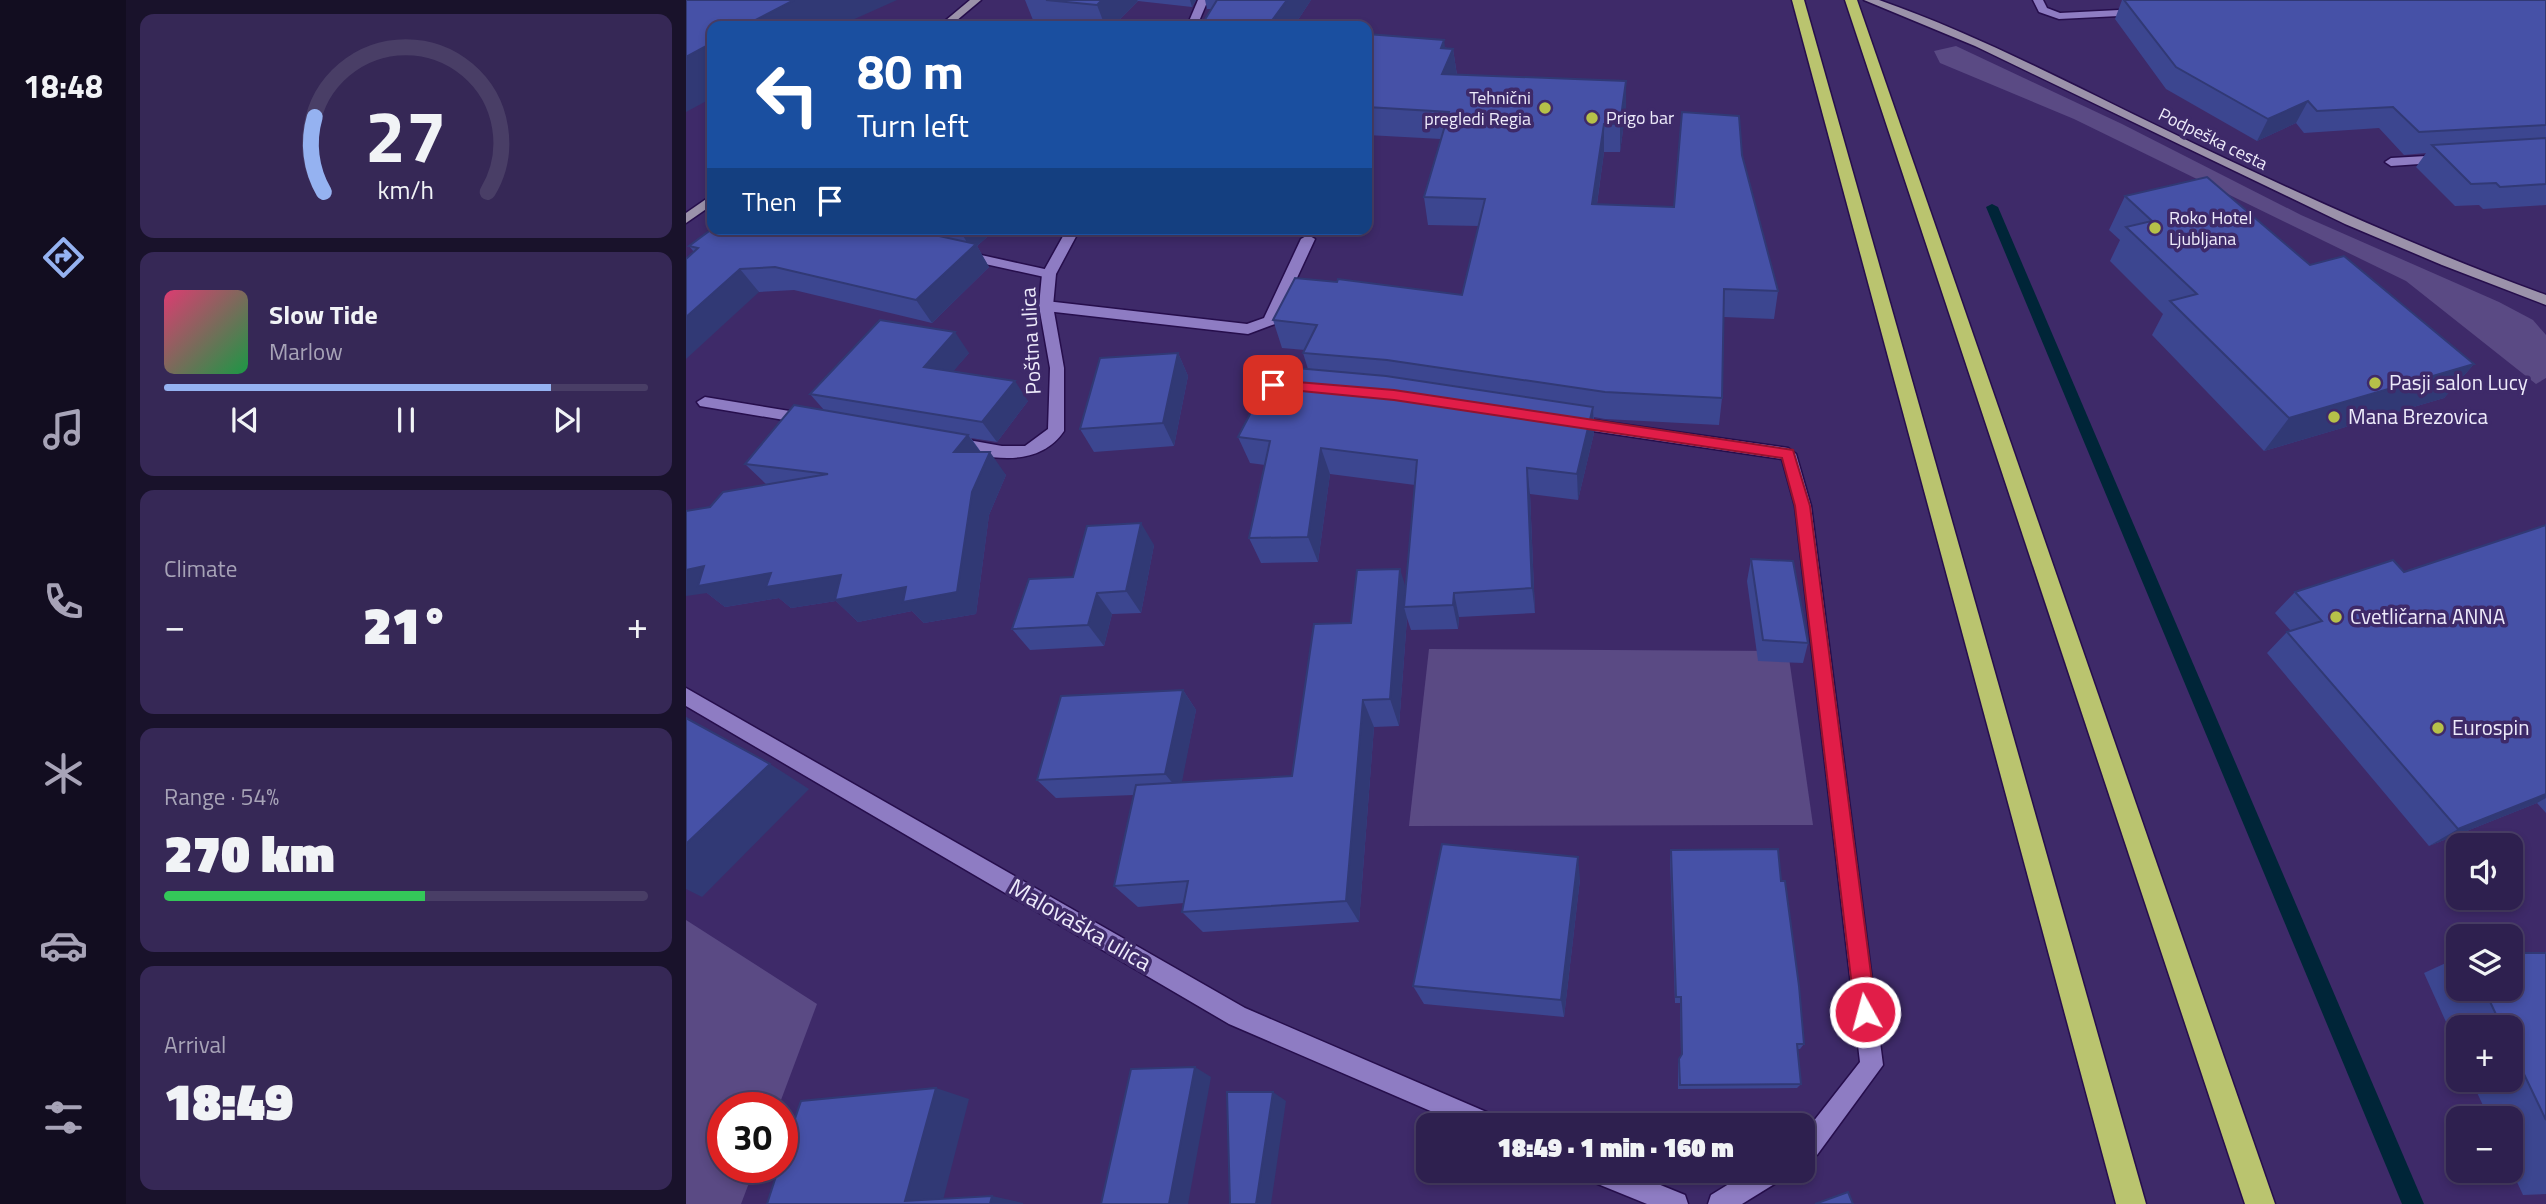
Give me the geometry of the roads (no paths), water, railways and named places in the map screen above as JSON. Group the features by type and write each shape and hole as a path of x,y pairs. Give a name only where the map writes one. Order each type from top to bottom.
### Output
{"highway":[{"path":"1798,0 2131,1204"},
{"path":"1852,0 2260,1204"}],"main road":[{"path":"950,21 976,0"},
{"name":"Podpeška cesta","path":"1869,0 1944,27 2294,196 2394,241 2546,300"},
{"path":"686,219 707,203"}],"street":[{"path":"1194,21 1203,0"},
{"path":"2038,0 2043,10 2059,16 2156,11"},
{"path":"2392,162 2456,158"},
{"name":"Poštna ulica","path":"948,443 1002,452 1028,452 1056,431 1057,368 1046,306 1049,274 1071,235"},
{"path":"1046,306 1248,329 1270,321 1308,239"},
{"path":"947,251 1049,274"},
{"path":"1273,385 1327,389"},
{"path":"705,402 826,422"},
{"path":"1551,420 1788,454 1802,506 1872,1065 1815,1139"},
{"name":"Malovaška ulica","path":"686,696 1237,1016 1462,1113"},
{"path":"1626,1183 1676,1204"},
{"path":"1720,1204 1753,1183"}],"waterway":[{"path":"1992,207 2413,1204"}],"place":[{"name":"Tehnični pregledi Regia","path":"1545,108"},
{"name":"Prigo bar","path":"1592,118"},
{"name":"Roko Hotel Ljubljana","path":"2155,228"},
{"name":"Pasji salon Lucy","path":"2375,383"},
{"name":"Mana Brezovica","path":"2334,417"},
{"name":"Cvetličarna ANNA","path":"2336,617"},
{"name":"Eurospin","path":"2438,728"}]}
